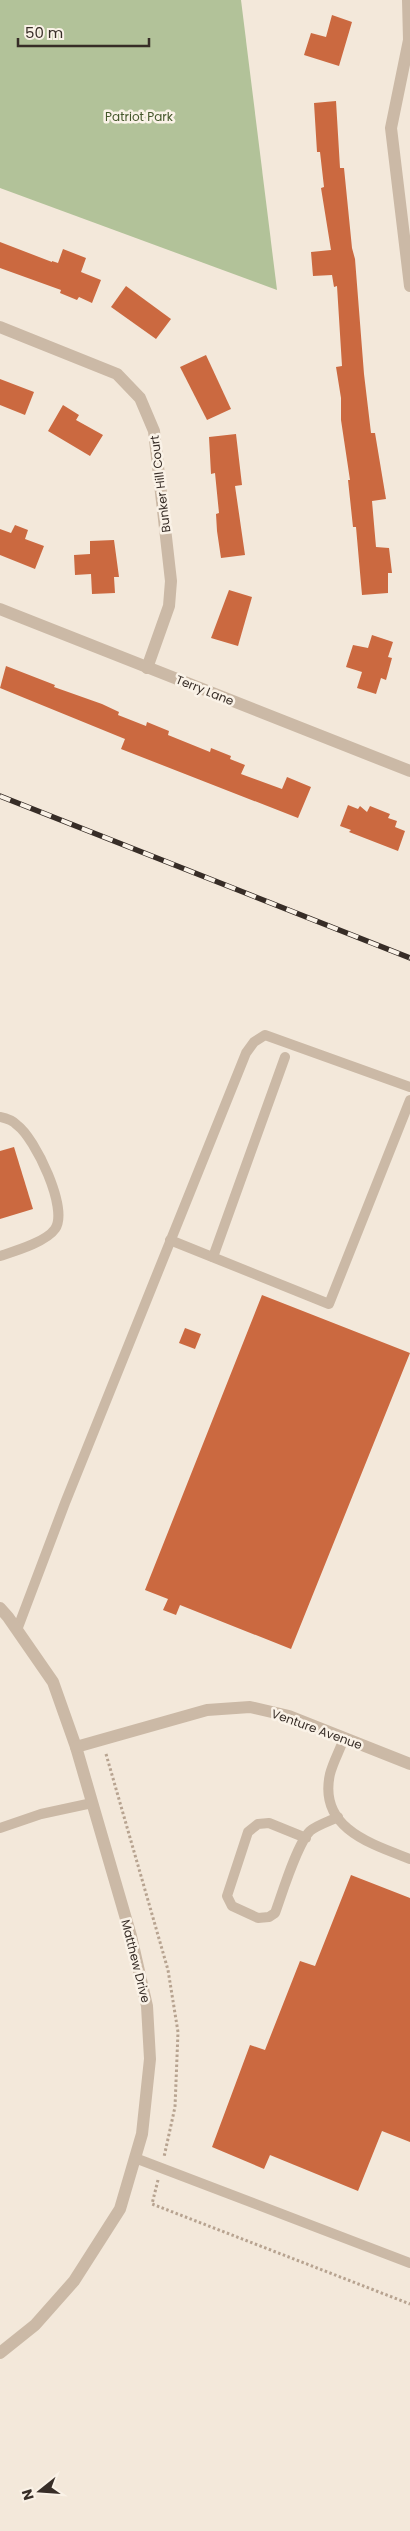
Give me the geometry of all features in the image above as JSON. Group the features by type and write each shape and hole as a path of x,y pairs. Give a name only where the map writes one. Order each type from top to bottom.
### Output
{"street":[{"path":"408,0 409,40 404,88 391,128 410,286"},
{"name":"Bunker Hill Court","path":"0,327 118,374 140,398 154,431 171,581 168,606 147,668"},
{"name":"Terry Lane","path":"0,610 409,769"},
{"name":"Matthew Drive","path":"0,1608 53,1682 76,1747 131,1936 148,2006 150,2059 142,2134 120,2209 74,2281 35,2325 0,2353"},
{"name":"Venture Avenue","path":"76,1747 207,1710 250,1707 289,1716 410,1764"}],"lane":[{"path":"17,1630 65,1503 246,1053 254,1042 265,1035 410,1087"},
{"path":"213,1257 285,1057"},
{"path":"170,1240 329,1304 410,1100"},
{"path":"0,1117 18,1125 39,1152 52,1185 59,1219 55,1230 40,1240 0,1256"},
{"path":"344,1738 330,1774 328,1791 338,1817 343,1826 365,1842 410,1859"},
{"path":"0,1828 41,1814 92,1803"},
{"path":"306,1838 269,1823 258,1824 248,1832 227,1896 232,1906 258,1918 269,1917 275,1913 298,1852 306,1838 310,1832 338,1817"},
{"path":"135,2158 162,2166 410,2262"}],"path":[{"path":"102,1740 168,1970 178,2032 175,2107 152,2204 410,2304"}],"green space":[{"name":"Patriot Park","path":"0,0 241,0 277,290 0,188"}],"building":[{"path":"332,15 352,22 339,66 304,55 311,33 326,37"},
{"path":"336,101 340,168 344,168 352,248 355,259 364,374 371,433 375,433 386,499 372,501 376,547 389,548 392,573 388,573 388,593 362,595 356,527 353,527 348,480 350,480 341,420 341,398 336,367 342,366 337,286 334,287 332,275 313,276 311,252 331,250 321,188 324,187 320,152 317,152 314,103"},
{"path":"0,242 52,262 58,263 63,249 86,258 81,272 101,280 92,303 79,297 77,300 60,293 61,290 0,268"},
{"path":"126,286 171,319 156,339 111,307"},
{"path":"206,355 231,409 207,420 180,367"},
{"path":"0,379 34,392 25,415 0,405"},
{"path":"63,405 79,415 76,420 103,435 90,456 48,431"},
{"path":"236,434 242,485 235,486 245,555 221,558 216,514 219,513 215,473 211,474 209,437"},
{"path":"15,525 28,530 25,539 44,546 35,569 0,555 0,529 11,533"},
{"path":"114,540 119,577 114,577 115,593 92,594 91,574 75,575 74,555 90,554 90,541"},
{"path":"229,590 252,597 238,646 211,638"},
{"path":"372,635 393,642 388,657 392,658 386,680 381,678 376,694 357,688 362,672 346,667 353,645 368,648"},
{"path":"6,666 55,685 54,687 102,704 119,712 118,715 146,726 147,722 169,731 168,735 210,752 211,748 231,756 230,759 245,765 241,774 282,789 287,777 311,787 298,818 121,749 125,739 0,688"},
{"path":"348,805 358,809 360,806 367,812 370,806 390,814 388,818 397,821 395,827 405,831 398,851 349,832 351,830 340,826"},
{"path":"14,1147 33,1209 0,1219 0,1151"},
{"path":"262,1295 410,1353 291,1649 180,1605 176,1615 163,1610 168,1599 145,1590"},
{"path":"185,1328 201,1334 195,1349 179,1343"},
{"path":"351,1875 410,1898 410,2142 382,2131 358,2191 270,2155 264,2169 212,2147 250,2045 265,2050 300,1961 315,1966"}],"railway":[{"path":"0,796 410,958"}]}
